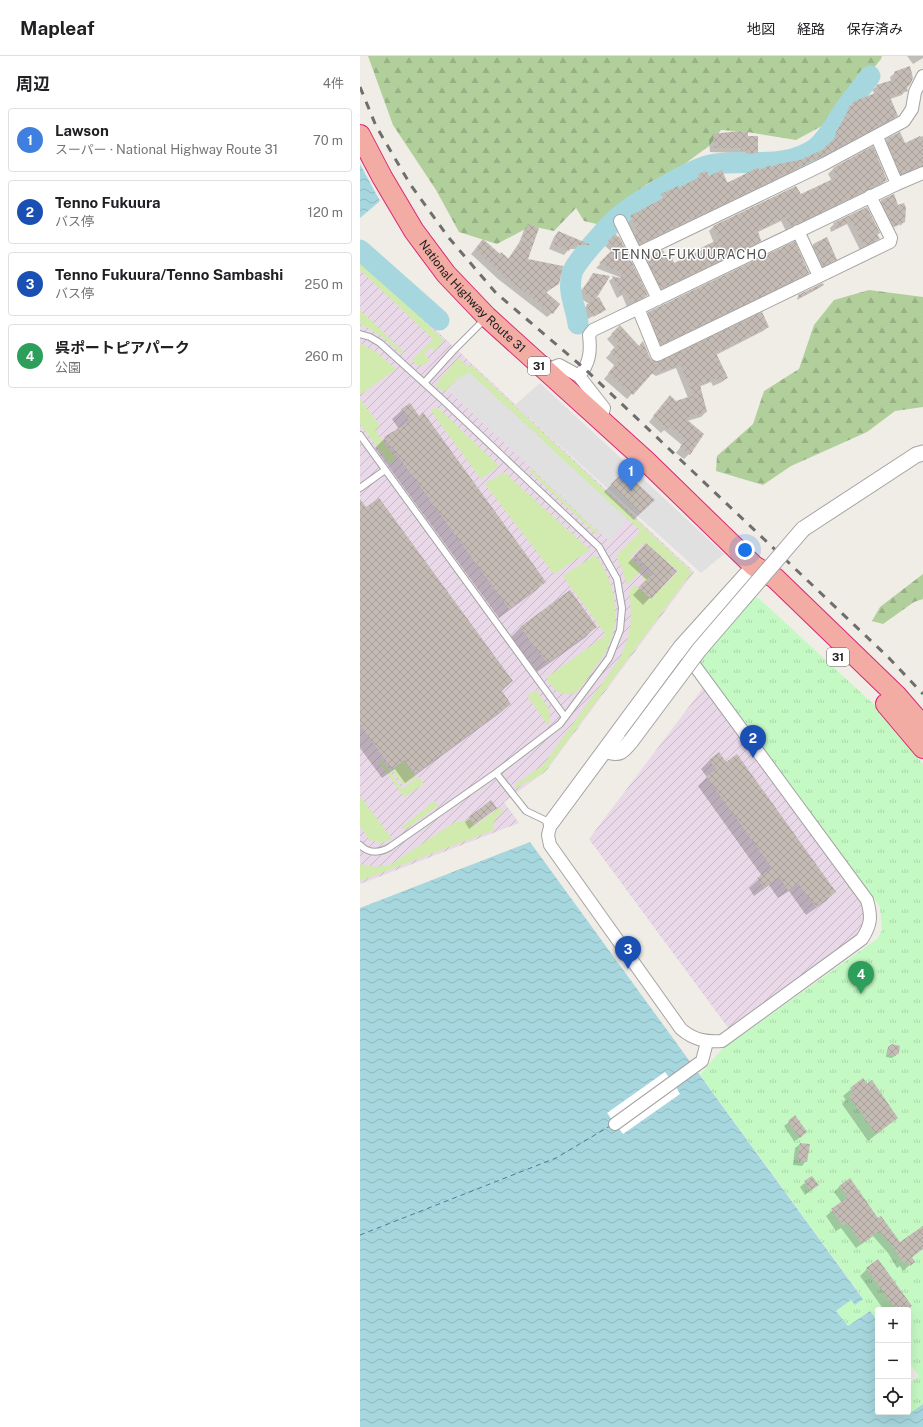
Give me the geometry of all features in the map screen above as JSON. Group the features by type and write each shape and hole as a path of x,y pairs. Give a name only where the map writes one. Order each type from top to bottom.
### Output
{"highway":[{"name":"National Highway Route 31","path":"360,135 382,177 414,231 446,274 487,317 544,371 601,420 754,566 768,586 889,707 923,748"},
{"name":"National Highway Route 31","path":"754,566 775,578 897,696 923,726"}],"street":[{"path":"637,254 877,137 904,121 912,109 915,92 923,76"},
{"path":"877,137 897,184"},
{"path":"579,376 585,369 590,356 589,335 593,330 870,196 923,173"},
{"path":"638,308 657,355 890,242 890,238 870,196"},
{"path":"620,221 658,298"},
{"path":"798,231 819,276"},
{"path":"544,371 559,365 579,376 604,408 601,420"},
{"path":"606,750 614,754 622,751 631,741 699,650 803,529 916,455 923,453"},
{"path":"681,647 867,900 870,912 869,928 862,939 722,1041 707,1042 692,1038 681,1029 550,845 548,835 551,823 681,647 754,566"},
{"path":"615,1124 702,1061 707,1042"}],"lane":[{"path":"424,383 487,317"},
{"path":"360,334 370,337 380,343 600,547 617,579 622,608 620,630 616,644 609,658 560,724 496,773 384,851 373,852 360,845"},
{"path":"360,435 565,717"},
{"path":"360,488 385,470"},
{"path":"496,773 526,811 551,823"}],"shaded area":[{"path":"360,259 694,572 546,771 504,802 519,823 360,884"},
{"path":"469,372 627,519 610,542 448,390 445,391"},
{"path":"540,383 724,554 701,573 515,405"},
{"path":"703,688 861,903 865,912 864,923 857,936 729,1029 589,839"}],"green space":[{"path":"368,56 882,56 831,121 796,140 747,132 721,130 709,146 679,168 647,184 597,224 584,221 576,208 554,231 531,226 497,244 459,232 436,190 393,125"},
{"path":"360,261 444,340 435,351 431,347 424,354 430,360 424,365 417,365 412,360 433,339 360,270"},
{"path":"869,290 923,297 923,407 895,411 867,432 791,466 763,485 716,471 717,456 753,424 764,391 799,369 814,325 834,300"},
{"path":"360,310 404,352 402,354 380,335 360,324"},
{"path":"360,343 376,352 396,369 360,395"},
{"path":"458,358 469,367 471,365 692,572 545,771 516,789 516,784 543,765 619,660 626,643 630,627 631,610 629,592 635,585 651,600 657,593 642,579 647,573 662,588 678,571 645,542 630,557 643,569 627,585 623,571 616,556 641,531 553,451 536,447 542,439 475,378 469,384 461,376 445,391 435,385"},
{"path":"360,399 380,426 375,430 396,459 390,464 360,424"},
{"path":"437,407 499,466 481,479 431,411"},
{"path":"531,469 599,533 597,535 529,471"},
{"path":"504,472 590,550 554,574 485,484"},
{"path":"595,555 608,577 612,590 615,602 614,628 611,641 605,653 579,690 572,694 564,694 556,690 546,678 606,635 563,576"},
{"path":"923,574 923,599 914,602 883,624 872,621 880,607"},
{"path":"749,597 758,598 882,712 923,764 923,1404 911,1413 911,1382 919,1376 911,1365 911,1307 875,1307 875,1318 869,1311 848,1326 836,1311 851,1300 855,1305 863,1298 700,1075 722,1049 877,939 882,930 880,907 700,664 699,655"},
{"path":"536,690 550,710 549,723 547,724 527,696"},
{"path":"382,760 402,789 419,777 424,784 404,797 379,762"},
{"path":"404,761 416,777 403,785 392,770"},
{"path":"360,796 392,839 382,843 370,840 360,826"},
{"path":"434,801 438,806 406,829 402,827"},
{"path":"499,808 503,810 493,823 494,830 360,881 360,864 374,867 390,865 455,822 470,820 475,826"}],"water":[{"path":"360,164 380,201 360,218"},
{"path":"530,842 863,1299 855,1305 851,1300 836,1311 848,1326 870,1311 875,1318 875,1415 911,1415 911,1411 912,1412 923,1404 923,1427 360,1427 360,908"}],"pier":[{"path":"692,1063 698,1072 676,1087 680,1094 623,1134 607,1113 665,1072 670,1079"}],"building":[{"path":"910,66 913,78 910,85 906,86 908,91 890,97 898,116 821,157 640,244 635,235 639,233 630,216 663,198 661,194 678,186 679,188 699,177 698,174 707,171 709,176 722,170 727,182 729,182 759,167 759,170 770,165 771,167 778,164 800,160 822,150 835,138 835,134 849,109 848,107 852,105 853,102 880,91 876,85 896,79 894,72"},
{"path":"738,131 748,132 748,136 758,136 758,153 746,154 746,151 741,151 741,148 714,148 713,134"},
{"path":"900,132 905,143 920,136 923,140 923,166 901,174 886,139"},
{"path":"873,146 887,180 791,227 786,217 758,231 761,241 661,289 646,258 663,250 668,260 672,258 674,263 702,250 701,248 719,239 713,226 796,186 801,194 837,177 833,168"},
{"path":"894,194 898,205 904,203 906,208 905,222 894,227 881,200"},
{"path":"867,207 880,233 877,234 880,239 864,246 852,221 836,228 833,223"},
{"path":"528,224 539,228 528,259 563,266 559,284 546,292 560,304 553,314 503,275 475,249 483,239 500,254 501,252 509,259 523,237"},
{"path":"558,231 591,245 572,245 569,251 553,244"},
{"path":"615,234 620,238 648,295 631,303 626,292 621,294 612,276 620,278 622,273 599,263 615,247 608,241"},
{"path":"827,237 837,260 823,266 813,244"},
{"path":"795,241 809,273 661,345 648,312"},
{"path":"593,273 610,276 596,299 599,297 606,310 593,317 586,305 594,300 583,292"},
{"path":"823,283 824,285 799,298 798,295"},
{"path":"762,312 769,327 716,353 728,378 718,382 716,378 700,385 707,412 685,418 704,434 690,455 680,447 686,439 670,426 667,429 653,416 670,395 676,401 694,395 680,364 662,372 657,368 633,395 608,373 619,360 610,352 619,343 611,334 620,325 639,346 643,341 650,358 657,362"},
{"path":"410,403 419,416 423,412 546,582 509,609 384,437 410,421 401,409"},
{"path":"624,471 655,500 641,513 611,484"},
{"path":"379,498 513,681 501,690 511,704 415,774 405,760 392,769 360,725 360,499 366,507"},
{"path":"646,543 677,571 651,599 639,588 653,573 634,556"},
{"path":"570,590 597,627 547,663 520,627"},
{"path":"719,752 726,762 737,754 836,892 816,907 798,883 788,890 779,877 764,888 757,878 772,868 706,776 716,769 709,760"},
{"path":"491,800 497,808 474,825 469,817"},
{"path":"892,1044 900,1046 899,1053 895,1056 887,1055 888,1047"},
{"path":"863,1078 867,1084 872,1080 898,1118 876,1134 849,1096 853,1093 850,1088"},
{"path":"795,1115 807,1132 800,1138 788,1121"},
{"path":"800,1143 810,1144 807,1162 797,1160"},
{"path":"812,1176 819,1185 810,1191 804,1181"},
{"path":"850,1178 878,1218 881,1216 900,1242 923,1226 923,1249 912,1257 915,1262 910,1266 906,1261 903,1263 893,1247 879,1231 862,1244 847,1223 843,1226 831,1209 848,1197 839,1186"},
{"path":"878,1259 912,1306 894,1307 866,1268"}],"waterway":[{"path":"578,324 571,293 572,273 585,253 623,213 661,188 690,173 710,165 723,163 778,162 804,155 816,148 824,140 870,76"},
{"path":"360,250 439,320"}],"ferry route":[{"path":"360,1235 556,1158 610,1126"}],"railway":[{"path":"360,87 376,126 410,184 449,238 496,293 585,369 889,658 923,694"}],"place":[{"name":"Lawson","path":"631,491"},
{"name":"Tenno Fukuura","path":"753,758"},
{"name":"Tenno Fukuura/Tenno Sambashi","path":"628,969"},
{"name":"呉ポートピアパーク","path":"861,994"}],"district":[{"name":"TENNO-FUKUURACHO","path":"690,254"}]}
